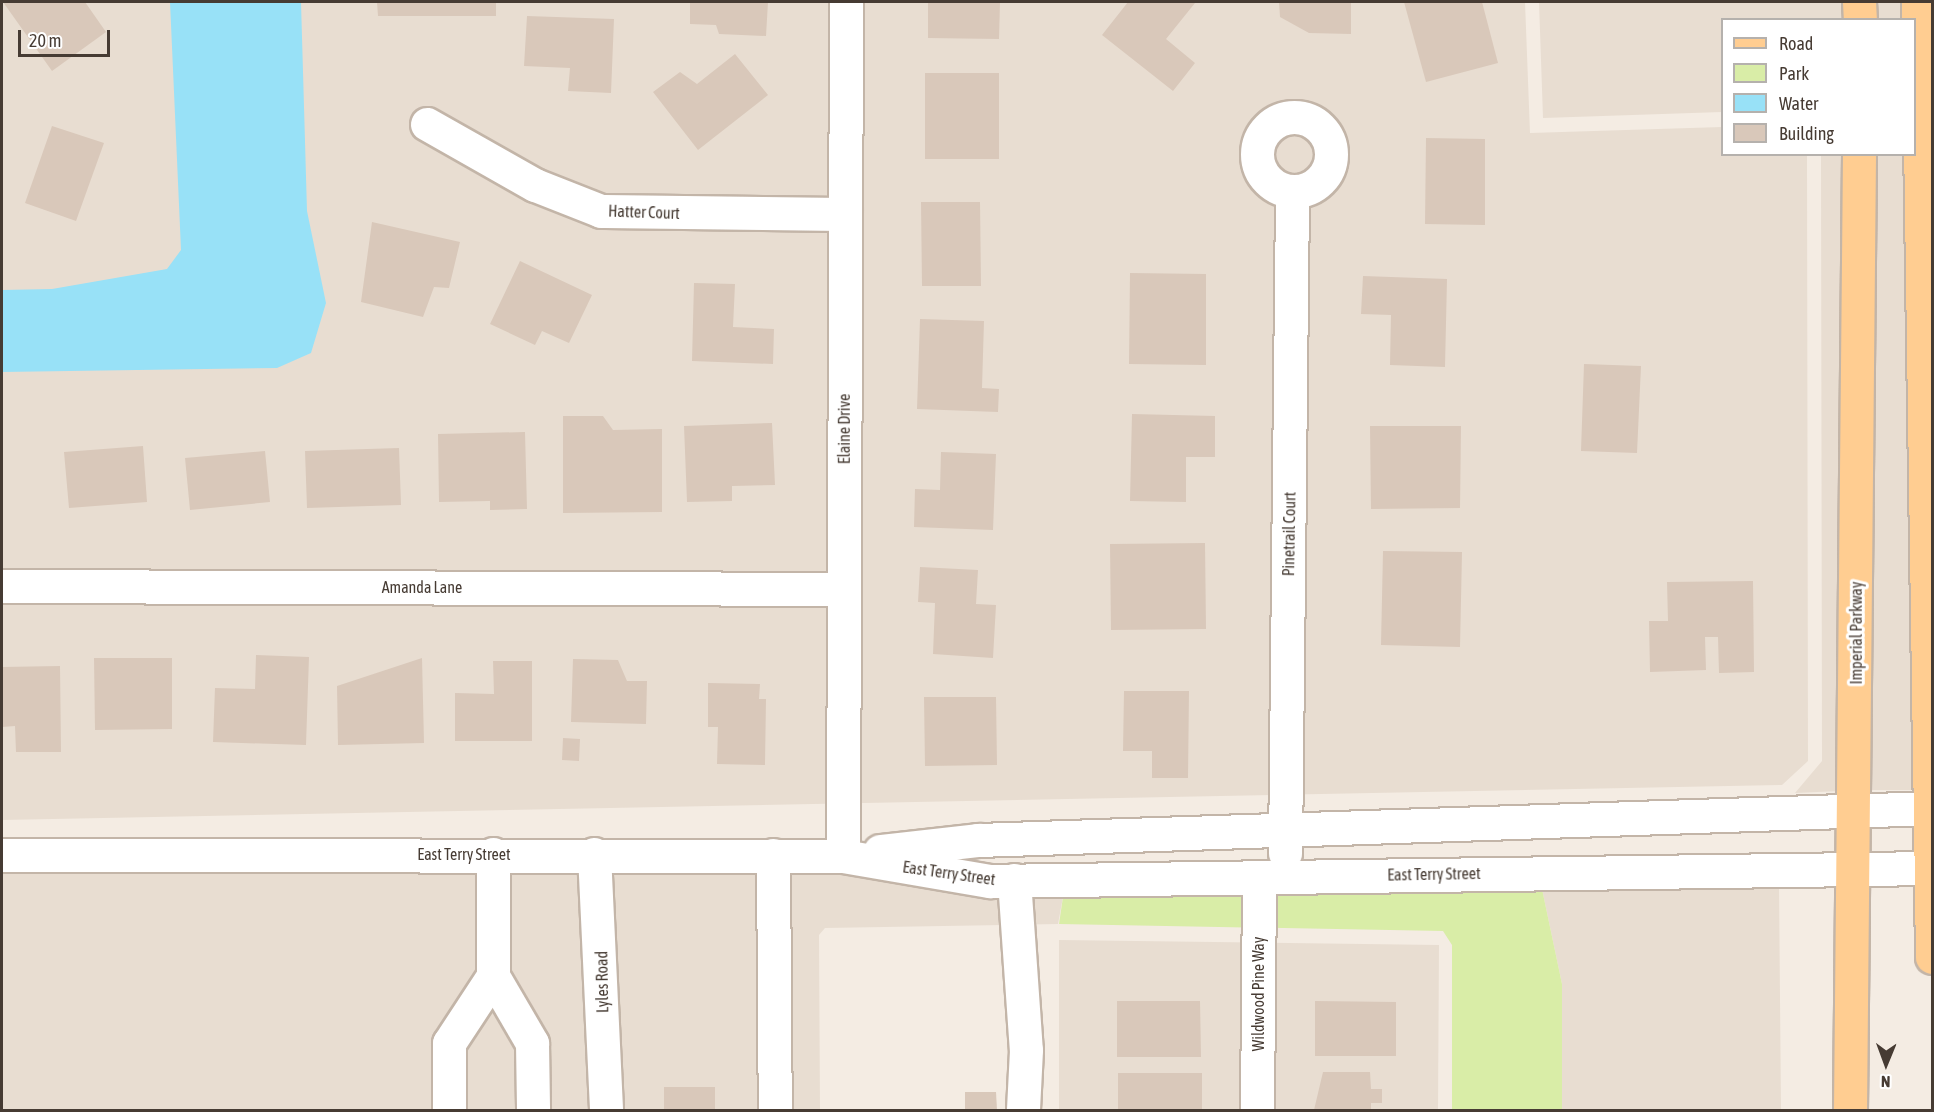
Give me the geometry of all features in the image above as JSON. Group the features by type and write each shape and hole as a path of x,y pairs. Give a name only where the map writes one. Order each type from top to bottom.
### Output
{"main road":[{"path":"1860,2 1860,18"},
{"path":"1918,2 1924,687 1932,808 1932,957"},
{"name":"Imperial Parkway","path":"1850,1110 1855,867 1859,156"}],"street":[{"name":"Elaine Drive","path":"843,856 846,2"},
{"name":"Hatter Court","path":"428,124 535,185 601,211 845,214"},
{"name":"Pinetrail Court","path":"1272,877 1286,831 1292,192"},
{"name":"Amanda Lane","path":"2,586 843,589"},
{"path":"843,856 978,840 1286,831 1855,808 1932,808"},
{"path":"493,854 493,976 532,1043 533,1110"},
{"name":"Lyles Road","path":"594,854 606,1110"},
{"name":"East Terry Street","path":"2,855 843,856 1014,880 1855,867 1932,868"},
{"path":"773,855 775,1110"},
{"name":"Wildwood Pine Way","path":"1257,1110 1272,877"},
{"path":"1014,880 1026,1050 1023,1110"},
{"path":"449,1110 449,1043 493,976"}],"shaded area":[{"path":"2,2 1525,2 1530,133 1721,127 1721,156 1807,156 1808,761 1782,785 2,820"},
{"path":"1539,2 1843,2 1844,18 1721,18 1721,112 1543,118"},
{"path":"1875,2 1902,2 1902,18 1876,18"},
{"path":"1821,156 1843,156 1840,791 1795,793 1822,761"},
{"path":"1875,156 1904,156 1914,790 1871,790"},
{"path":"2,872 843,874 987,898 1063,897 1058,924 825,928 819,935 820,1110 2,1110"},
{"path":"1779,885 1781,1110 1562,1110 1562,984 1542,889"},
{"path":"1059,940 1439,945 1438,1110 1059,1110"}],"green space":[{"path":"1542,889 1562,984 1562,1110 1452,1110 1452,945 1443,931 1059,924 1063,897"}],"water":[{"path":"170,2 301,2 307,211 326,303 311,353 277,368 2,372 2,290 52,289 167,269 181,250"}],"building":[{"path":"3,2 85,2 106,32 52,71"},
{"path":"377,2 496,2 496,16 378,16"},
{"path":"690,2 768,2 766,36 719,34 716,25 690,24"},
{"path":"928,2 1000,2 999,39 928,38"},
{"path":"1128,2 1195,3 1166,39 1195,63 1173,91 1102,35"},
{"path":"1279,2 1351,2 1351,34 1309,33 1280,17"},
{"path":"1404,2 1482,2 1498,63 1426,82"},
{"path":"527,16 614,19 611,93 568,91 570,68 524,66"},
{"path":"735,54 768,95 698,150 653,92 680,72 697,84"},
{"path":"925,73 999,73 999,159 925,159"},
{"path":"52,126 104,143 76,221 25,203"},
{"path":"1426,138 1485,139 1485,225 1425,224"},
{"path":"921,202 980,202 981,286 922,286"},
{"path":"372,222 460,242 449,288 434,287 423,317 361,302"},
{"path":"520,261 592,295 569,343 542,331 535,345 490,324"},
{"path":"1130,273 1206,274 1206,365 1129,364"},
{"path":"1363,276 1447,279 1445,367 1390,365 1391,315 1361,314"},
{"path":"694,283 735,284 733,327 774,329 773,364 692,361"},
{"path":"920,319 984,321 982,388 999,389 998,412 917,409"},
{"path":"1584,364 1641,366 1637,453 1581,451"},
{"path":"1132,414 1215,416 1215,457 1186,457 1186,502 1130,501"},
{"path":"563,416 603,416 613,430 662,429 662,512 563,513"},
{"path":"772,423 775,485 732,486 732,501 687,502 684,426"},
{"path":"1370,426 1461,426 1460,508 1371,509"},
{"path":"525,432 527,509 490,510 490,501 439,502 438,434"},
{"path":"143,446 147,502 69,508 64,452"},
{"path":"399,448 401,505 307,508 305,451"},
{"path":"265,451 270,502 190,510 185,458"},
{"path":"941,452 996,454 993,530 914,527 915,489 940,490"},
{"path":"1205,543 1206,629 1111,630 1110,544"},
{"path":"1383,551 1462,552 1460,647 1381,645"},
{"path":"920,567 978,570 976,604 996,605 993,658 933,654 935,603 918,602"},
{"path":"1753,581 1754,672 1719,673 1718,637 1705,637 1706,670 1650,672 1649,621 1668,621 1667,582"},
{"path":"256,655 309,657 306,745 213,742 215,688 255,689"},
{"path":"94,658 172,658 172,729 95,730"},
{"path":"422,658 424,743 338,745 337,686"},
{"path":"573,659 618,660 627,681 647,681 646,724 571,722"},
{"path":"493,661 532,661 532,741 455,741 455,693 494,694"},
{"path":"60,666 61,752 16,752 15,726 2,727 2,667"},
{"path":"708,683 760,684 759,699 766,699 765,765 717,764 718,727 708,727"},
{"path":"1124,691 1189,691 1188,778 1152,778 1152,751 1123,751"},
{"path":"924,697 996,697 997,765 925,766"},
{"path":"563,738 580,739 579,761 562,760"},
{"path":"1117,1001 1200,1001 1201,1057 1117,1057"},
{"path":"1315,1001 1396,1002 1396,1056 1315,1056"},
{"path":"1323,1072 1370,1072 1371,1089 1382,1089 1382,1103 1371,1103 1371,1110 1314,1110"},
{"path":"1118,1073 1202,1073 1202,1110 1118,1110"},
{"path":"664,1087 715,1087 715,1110 664,1110"},
{"path":"965,1092 996,1092 997,1110 965,1110"}]}
